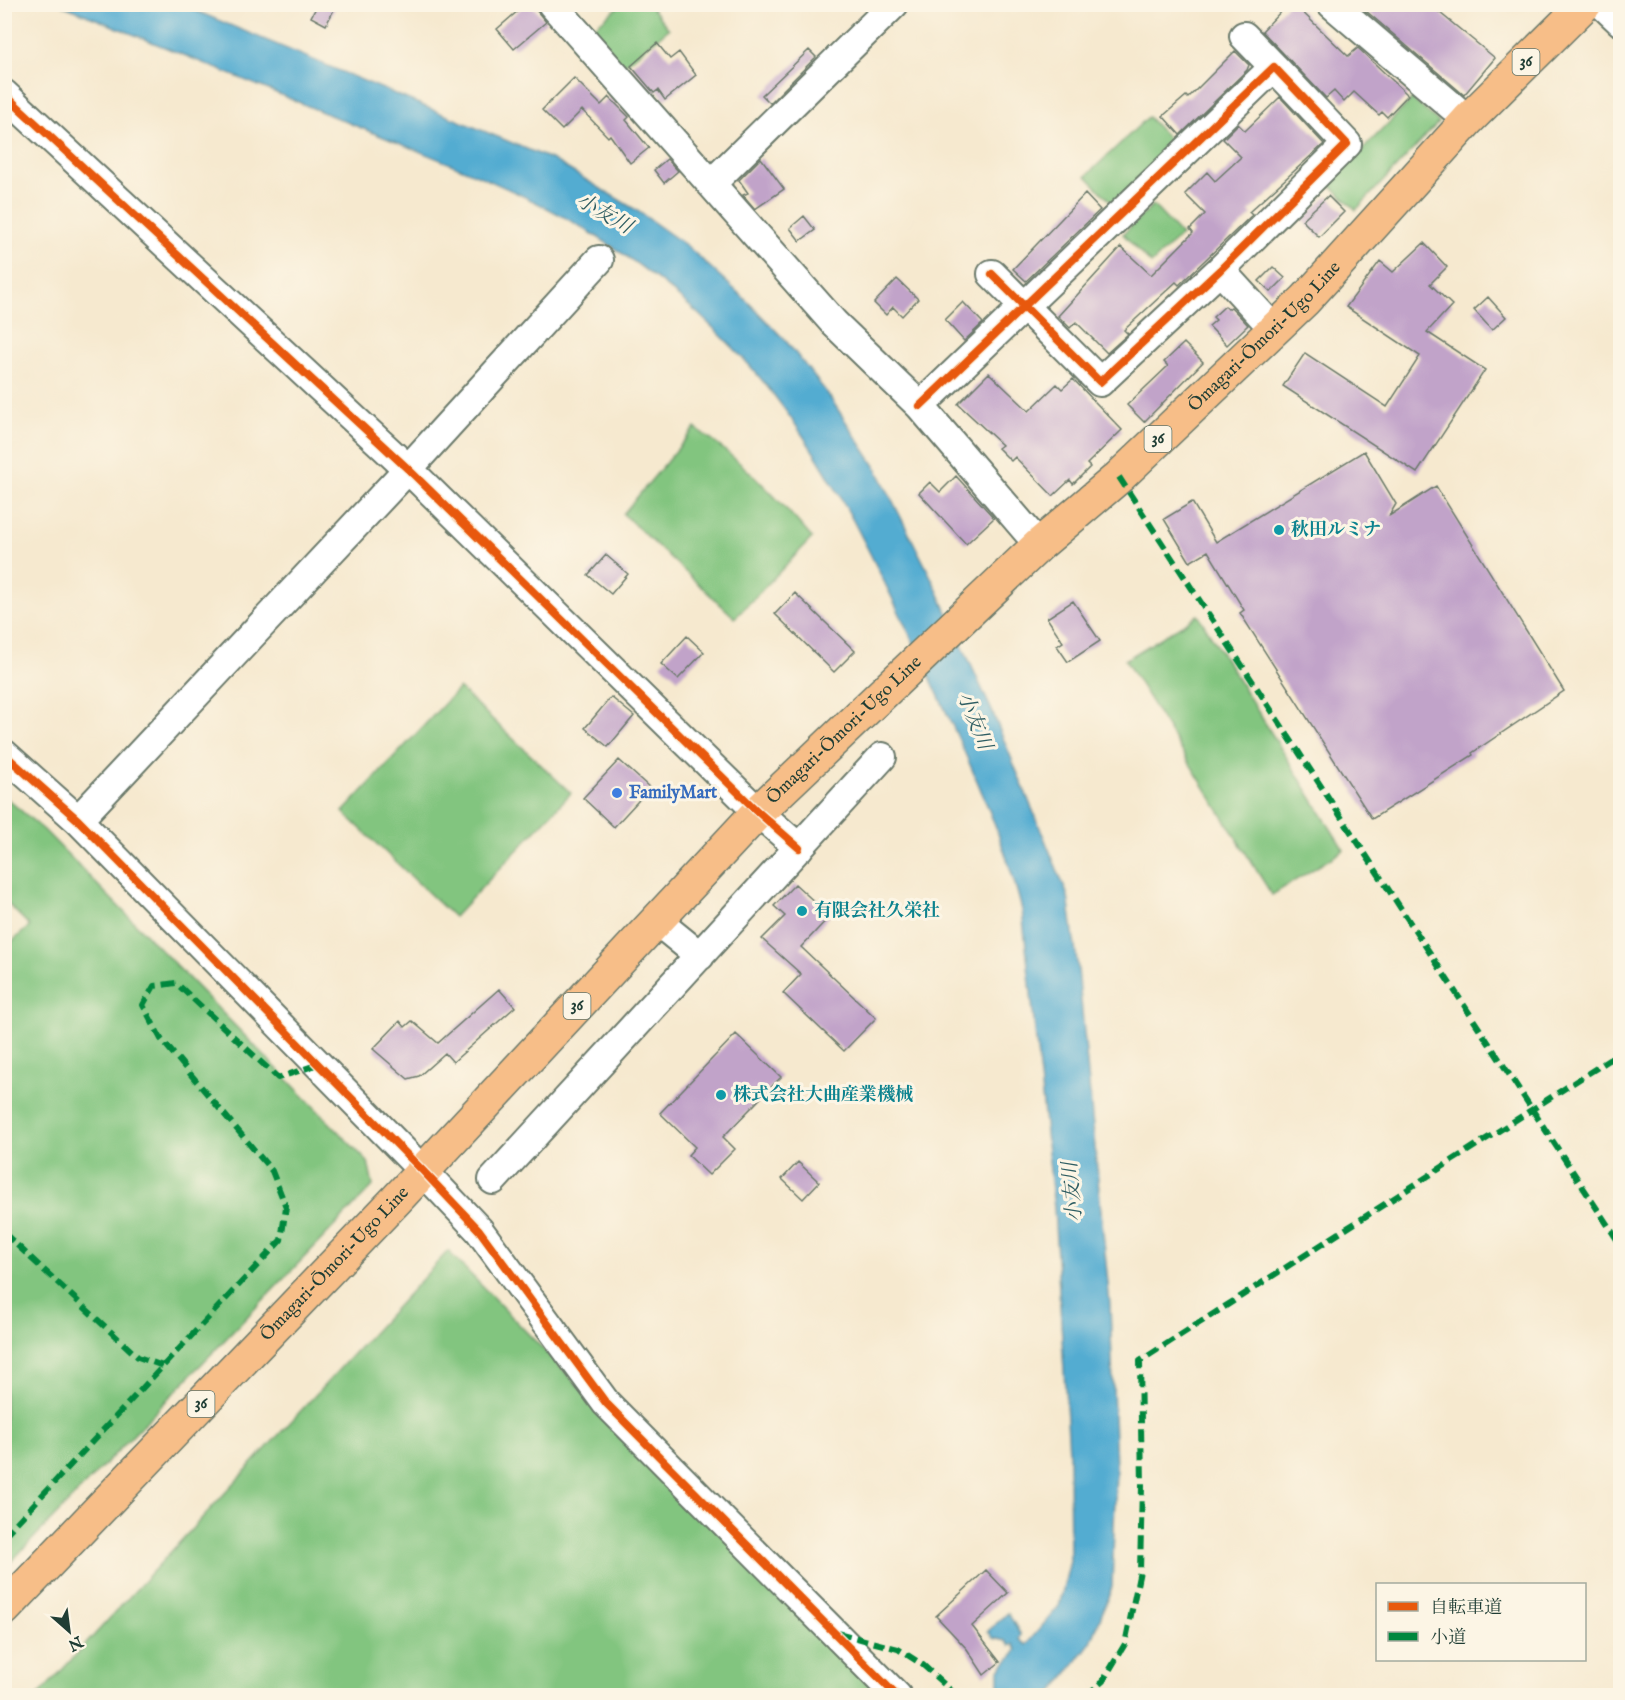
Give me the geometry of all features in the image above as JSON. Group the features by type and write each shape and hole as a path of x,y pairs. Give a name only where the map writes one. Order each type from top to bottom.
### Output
{"main road":[{"name":"Ōmagari-Ōmori-Ugo Line","path":"4,1609 398,1199 758,813 1039,545 1119,477 1305,300 1468,120 1585,4"}],"street":[{"path":"552,4 834,323 920,406 1039,545"},
{"path":"712,183 894,4"},
{"path":"1332,4 1468,120"},
{"path":"1602,4 1620,21"},
{"path":"992,274 1100,382 1220,270 1347,144 1244,36"},
{"path":"920,406 1274,67"},
{"path":"4,94 408,469 758,813 799,848"},
{"path":"78,820 408,469 599,261"},
{"path":"1220,270 1274,330"},
{"path":"4,754 78,820 479,1230 606,1403 897,1695"},
{"path":"493,1180 882,757"},
{"path":"657,921 700,956"}],"green space":[{"path":"622,4 649,5 669,29 618,70 588,32"},
{"path":"1412,99 1439,122 1356,210 1329,184"},
{"path":"1148,117 1177,147 1115,206 1086,176"},
{"path":"1153,205 1181,235 1151,264 1123,234"},
{"path":"695,428 757,479 812,538 735,618 623,514"},
{"path":"1198,615 1344,850 1272,895 1125,660"},
{"path":"459,688 571,793 454,917 343,812"},
{"path":"5,797 44,830 368,1162 373,1186 5,1568 4,948 30,926 5,901"},
{"path":"448,1251 878,1695 38,1696"}],"water":[{"name":"小友川","path":"62,5 182,5 553,160 636,210 687,246 745,299 786,341 827,393 875,466 932,579 992,711 1068,896 1078,969 1110,1305 1116,1468 1112,1587 1091,1642 1051,1695 1001,1695 999,1693 999,1671 1017,1650 1013,1644 1010,1646 1006,1641 993,1638 988,1631 1008,1613 1021,1635 1019,1639 1026,1645 1059,1606 1070,1561 1069,1452 1054,1208 1022,910 987,804 940,698 857,528 819,461 775,397 732,346 670,289 625,255 578,225 524,196 439,159"}],"building":[{"path":"318,4 337,4 326,25 311,17"},
{"path":"526,4 531,4 546,22 514,49 497,29"},
{"path":"1288,4 1294,4 1348,56 1358,48 1408,95 1387,117 1382,112 1379,115 1354,92 1344,102 1334,91 1326,98 1262,31"},
{"path":"1358,4 1429,4 1495,58 1464,95"},
{"path":"657,43 670,59 679,52 696,75 665,100 658,90 654,93 631,66"},
{"path":"809,50 816,57 770,103 762,95"},
{"path":"1235,51 1249,65 1247,70 1180,135 1163,116 1186,96 1188,98"},
{"path":"574,78 601,105 609,97 629,117 626,120 649,148 630,163 610,135 608,137 582,110 562,130 542,110"},
{"path":"1280,97 1324,144 1249,212 1252,215 1179,285 1176,282 1124,330 1128,334 1107,353 1076,322 1070,328 1058,316 1121,247 1151,275 1193,233 1190,229 1205,214 1185,194 1207,172 1215,181 1241,157 1223,139 1238,124 1245,131"},
{"path":"761,158 784,189 755,209 743,195 748,193 739,180"},
{"path":"667,159 678,171 664,183 654,170"},
{"path":"1085,194 1100,210 1026,281 1013,269"},
{"path":"1328,196 1344,212 1319,237 1302,220"},
{"path":"804,216 815,230 800,241 790,228"},
{"path":"1424,243 1447,267 1430,284 1452,305 1427,332 1485,370 1417,473 1283,386 1305,353 1387,407 1420,356 1346,307 1380,261 1393,272"},
{"path":"1273,267 1285,278 1271,292 1259,281"},
{"path":"897,279 918,299 902,316 893,307 886,315 874,303"},
{"path":"1488,297 1506,317 1492,330 1474,310"},
{"path":"963,302 983,323 964,341 945,320"},
{"path":"1225,306 1228,309 1231,307 1248,325 1227,345 1209,326 1216,320 1213,317"},
{"path":"1184,343 1203,362 1144,422 1127,405 1168,366 1164,362"},
{"path":"989,373 1029,411 1057,384 1062,389 1073,379 1122,430 1087,464 1090,467 1073,484 1070,480 1053,496 1015,457 1011,461 998,448 1002,445 958,404"},
{"path":"1364,451 1396,504 1389,516 1436,486 1564,691 1472,753 1473,755 1372,819 1240,613 1244,610 1208,551 1190,562 1164,519 1192,502 1216,542"},
{"path":"956,476 994,518 966,544 919,493 930,482 940,492"},
{"path":"606,555 628,574 611,594 588,575"},
{"path":"795,593 855,651 834,672 775,614"},
{"path":"1073,601 1100,641 1068,662 1057,646 1063,642 1047,618"},
{"path":"687,636 704,652 678,679 661,664"},
{"path":"611,697 634,716 608,747 585,728"},
{"name":"FamilyMart","path":"619,760 650,788 614,827 583,798"},
{"path":"795,884 830,916 801,947 876,1018 844,1051 783,993 801,974 762,939 785,916 774,906"},
{"path":"499,989 515,1007 453,1062 445,1053 419,1076 408,1079 373,1049 400,1021 405,1027 412,1021 438,1043"},
{"name":"株式会社大曲産業機械","path":"736,1034 781,1077 723,1137 735,1149 709,1175 688,1155 695,1147 660,1113"},
{"path":"798,1162 819,1182 803,1199 782,1179"},
{"path":"986,1570 1008,1593 972,1626 1000,1662 984,1675 967,1649 936,1616"}],"marked path":[{"path":"1119,477 1620,1244"},
{"path":"4,1536 281,1240 286,1207 272,1171 161,1039 143,1005 154,986 176,983 278,1078 316,1065"},
{"path":"1086,1696 1103,1681 1125,1644 1140,1571 1142,1486 1140,1361 1620,1053"},
{"path":"4,1233 138,1357 163,1366"},
{"path":"838,1633 898,1649 923,1665 957,1696"}],"cycle path":[{"path":"920,406 1274,67 1347,144 1220,270 1100,382 992,274"},
{"path":"4,94 408,469 758,812 799,848"},
{"path":"4,754 78,820 479,1230 606,1403 897,1696"}],"place":[{"name":"秋田ルミナ","path":"1279,530"},
{"name":"FamilyMart","path":"617,793"},
{"name":"有限会社久栄社","path":"802,911"},
{"name":"株式会社大曲産業機械","path":"721,1095"}]}
